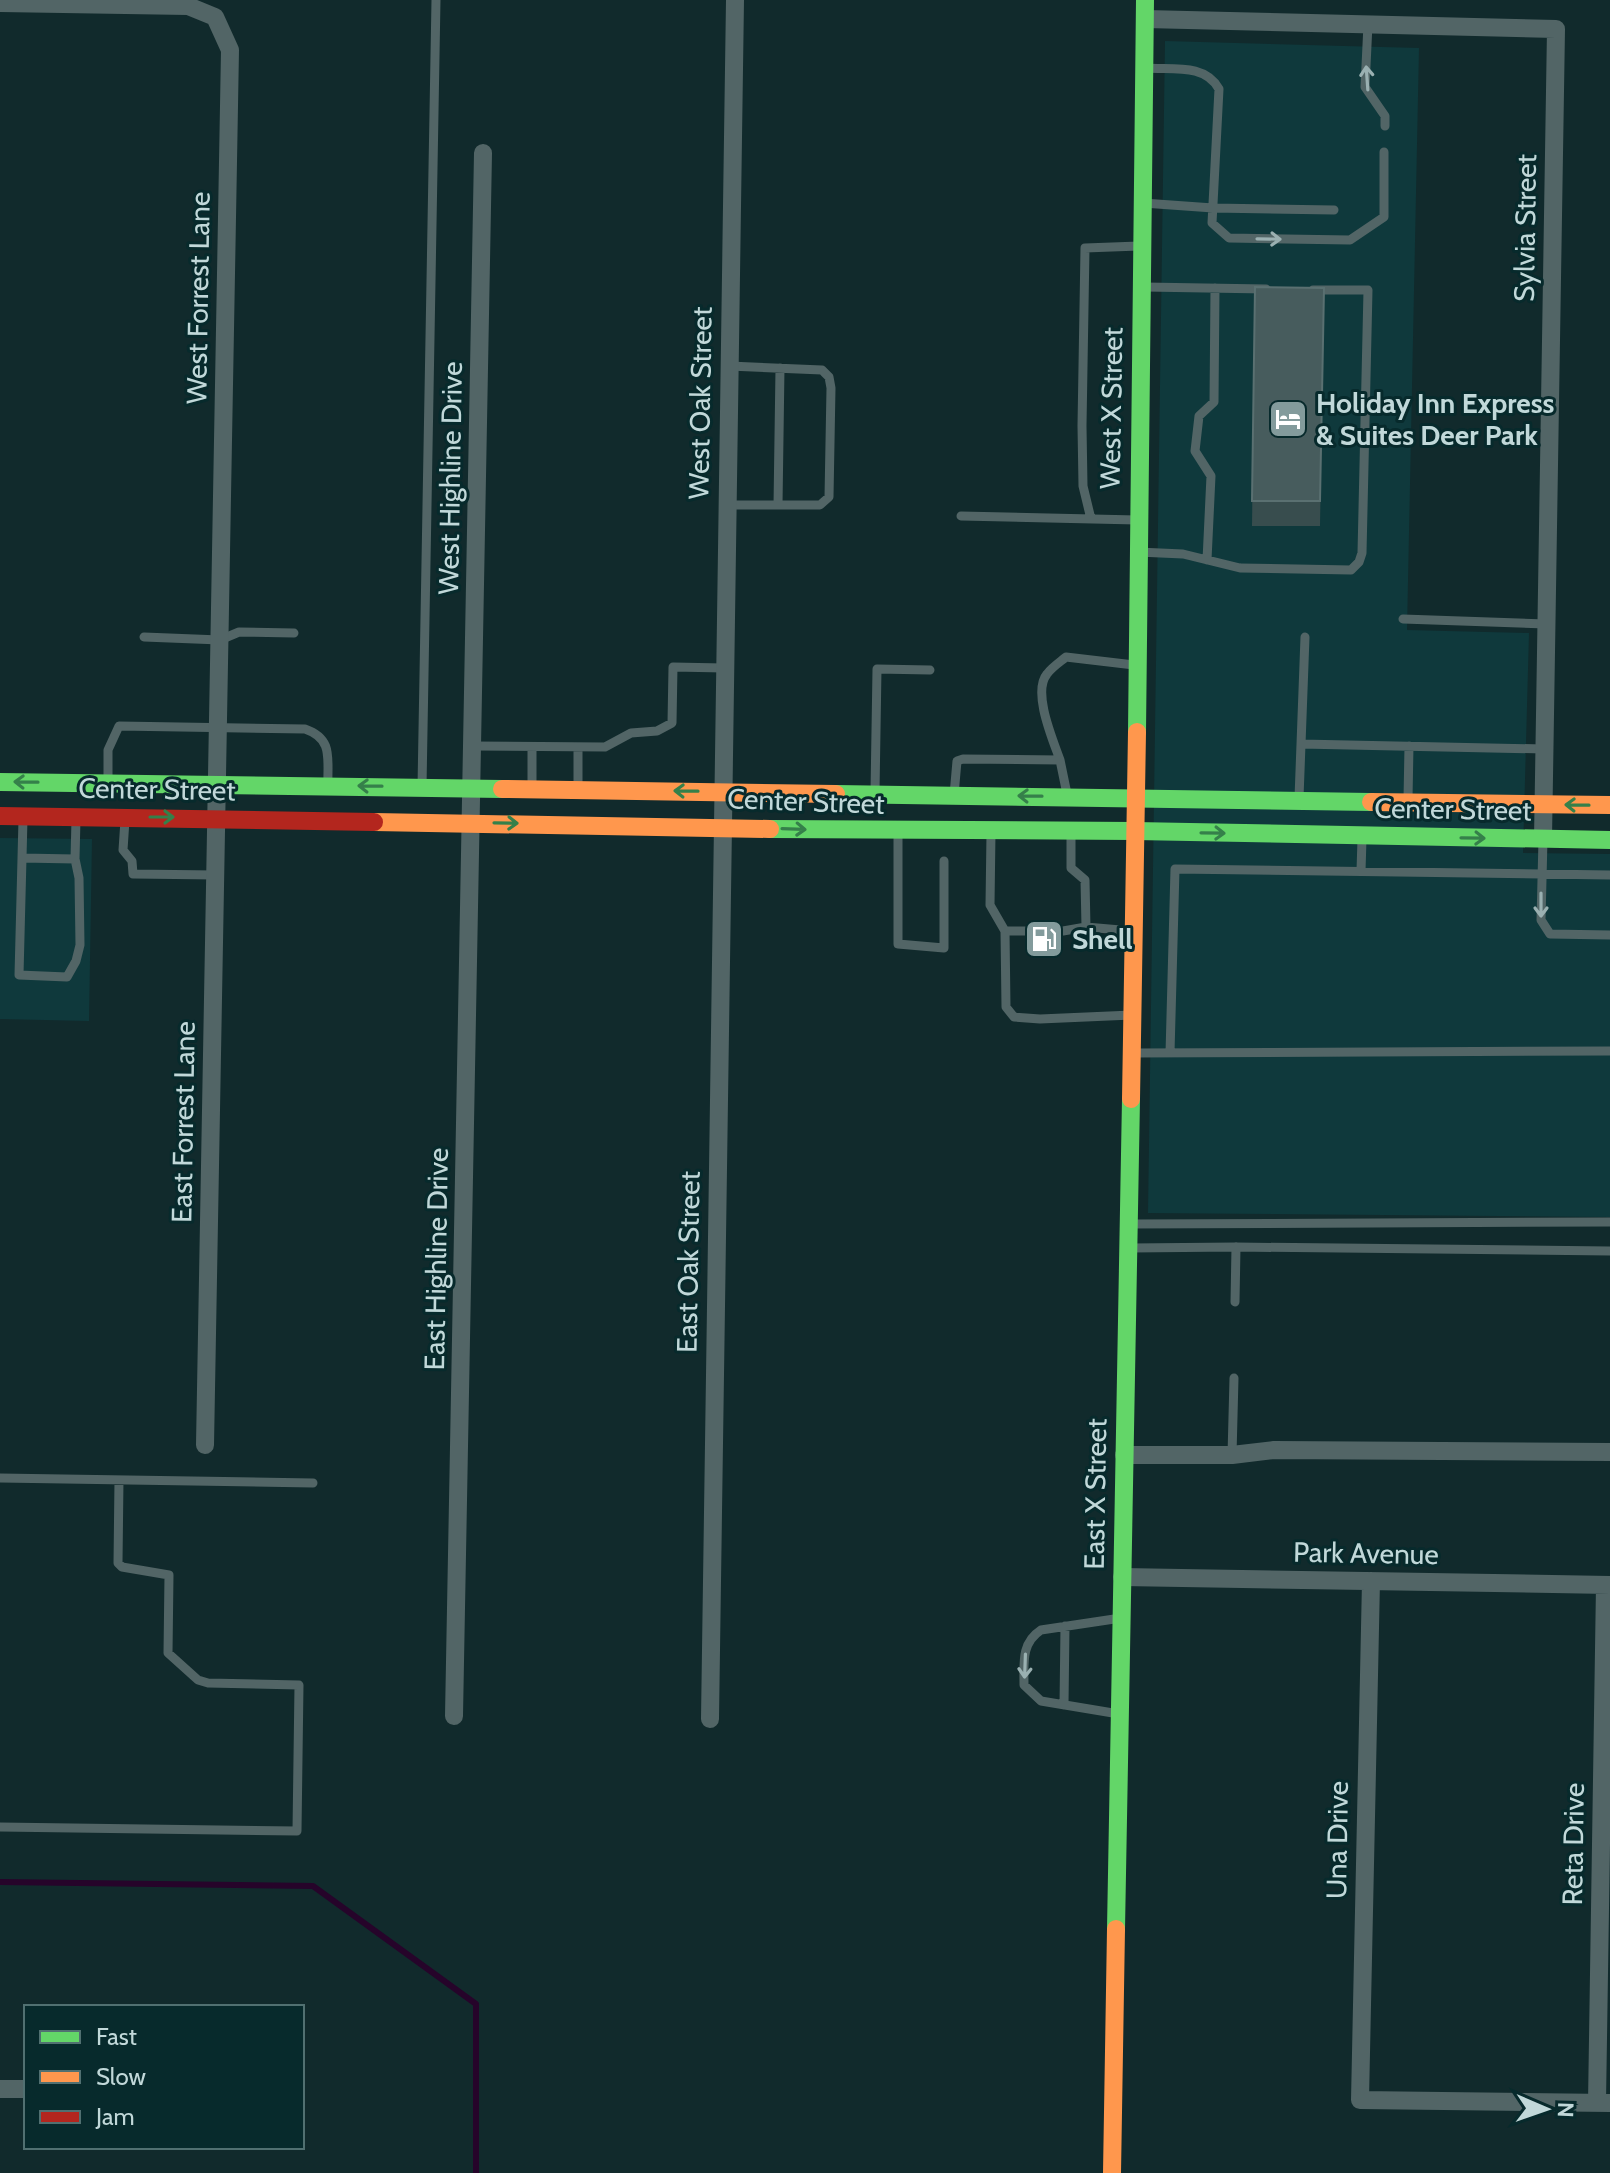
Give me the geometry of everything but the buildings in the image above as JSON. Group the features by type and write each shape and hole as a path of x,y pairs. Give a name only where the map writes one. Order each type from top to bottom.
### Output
{"main road":[{"name":"West X Street","path":"1135,815 1145,0"},
{"name":"Center Street","path":"0,782 108,783 218,800 473,805 721,827 898,831 1071,831 1135,815 1299,801 1610,805"},
{"name":"Center Street","path":"0,816 125,817 218,800 328,786 422,787 473,805 532,789 578,789 722,799 875,794 1067,797 1135,815 1362,836 1610,840"},
{"name":"East X Street","path":"1112,2173 1135,815"}],"street":[{"name":"West Oak Street","path":"722,799 735,0"},
{"name":"West Forrest Lane","path":"0,3 188,6 215,17 230,50 218,800"},
{"name":"Sylvia Street","path":"1145,19 1556,29 1543,839"},
{"name":"West Highline Drive","path":"473,805 483,153"},
{"name":"East Oak Street","path":"710,1719 722,799"},
{"name":"East Forrest Lane","path":"205,1445 218,800"},
{"name":"East Highline Drive","path":"454,1716 473,805"},
{"path":"1124,1455 1232,1455 1274,1450 1610,1452"},
{"name":"Park Avenue","path":"1122,1577 1608,1585"},
{"name":"Una Drive","path":"1371,1581 1360,2100 1603,2103"},
{"name":"Reta Drive","path":"1603,2103 1608,1585"},
{"path":"0,2089 24,2089"}],"lane":[{"path":"422,787 436,0"},
{"path":"1368,24 1365,87 1385,116 1385,126"},
{"path":"1145,68 1203,71 1219,89 1212,223 1229,238 1350,240 1384,217 1384,152"},
{"path":"1143,203 1213,208 1334,210"},
{"path":"1091,519 1083,486 1085,248 1142,246"},
{"path":"1141,287 1276,289"},
{"path":"1207,560 1211,476 1195,451 1199,416 1214,402 1215,288"},
{"path":"1137,552 1183,554 1240,568 1351,570 1359,562 1362,553 1368,290 1307,290"},
{"path":"727,505 820,505 829,497 830,450 829,377 822,370 729,366"},
{"path":"778,505 780,368"},
{"path":"961,516 1137,520"},
{"path":"1403,619 1546,624"},
{"path":"144,637 220,640 239,632 294,633"},
{"path":"1299,801 1305,637"},
{"path":"1067,797 1060,760 1047,726 1041,690 1045,675 1066,657 1136,665"},
{"path":"474,746 605,747 631,733 657,731 672,723 673,667 724,668"},
{"path":"875,794 877,669 930,670"},
{"path":"108,783 108,750 119,726 305,729 322,736 326,744 328,786"},
{"path":"1301,744 1544,749"},
{"path":"1408,803 1409,746"},
{"path":"532,747 532,789"},
{"path":"578,747 578,789"},
{"path":"954,795 957,761 1060,760"},
{"path":"23,816 19,975 67,977 80,945 76,816"},
{"path":"125,817 123,850 132,861 133,874 216,875"},
{"path":"898,831 898,944 944,948 944,861"},
{"path":"991,831 990,905 1005,931 1006,1007 1014,1017 1040,1019 1132,1015"},
{"path":"1071,831 1071,868 1085,880 1086,927"},
{"path":"1361,871 1362,836"},
{"path":"1543,839 1541,920 1550,934 1610,935"},
{"path":"22,858 75,859"},
{"path":"1170,1053 1175,869 1610,875"},
{"path":"1005,931 1063,931 1086,927 1133,931"},
{"path":"1131,1053 1610,1051"},
{"path":"1128,1224 1610,1222"},
{"path":"1235,1302 1236,1247"},
{"path":"1128,1248 1610,1251"},
{"path":"1232,1455 1234,1378"},
{"path":"0,1478 313,1483"},
{"path":"0,1827 297,1831 299,1685 208,1683 198,1680 168,1653 169,1575 122,1567 118,1563 119,1480"},
{"path":"1119,1714 1041,1701 1024,1685 1023,1656 1031,1636 1041,1630 1121,1618"},
{"path":"1064,1705 1065,1626"}],"shaded area":[{"path":"1165,41 1419,48 1407,630 1529,633 1523,853 1610,854 1610,1217 1148,1213"},
{"path":"0,838 92,839 89,1021 0,1019"}],"waterway":[{"path":"0,1882 313,1886 476,2004 476,2173"}],"traffic: fast":[{"path":"1137,732 1145,0"},
{"path":"0,782 502,789"},
{"path":"836,794 1371,802"},
{"path":"770,829 1135,831 1610,840"},
{"path":"1116,1929 1131,1099"}],"traffic: slow":[{"path":"1131,1099 1137,732"},
{"path":"502,789 836,794"},
{"path":"1371,802 1610,805"},
{"path":"374,822 770,829"},
{"path":"1112,2173 1116,1929"}],"traffic: jam":[{"path":"0,816 374,822"}],"place":[{"name":"Holiday Inn Express & Suites Deer Park","path":"1288,419"},
{"name":"Shell","path":"1044,939"}]}
